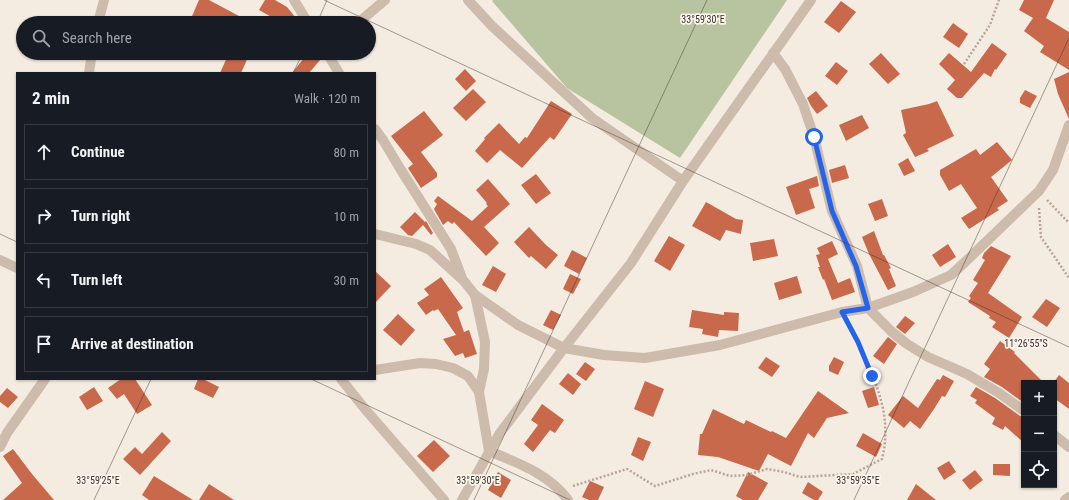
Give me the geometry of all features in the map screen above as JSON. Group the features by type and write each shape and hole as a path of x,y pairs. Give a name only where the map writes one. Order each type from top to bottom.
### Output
{"street":[{"path":"100,16 104,0"},
{"path":"294,0 304,16"},
{"path":"366,16 385,0"},
{"path":"468,0 492,26 592,118 683,181"},
{"path":"462,500 500,433 631,263 683,181 811,0"},
{"path":"773,53 785,69 803,104 814,137 832,211 856,266 868,308 892,332 907,344 928,357 968,374 1021,409"},
{"path":"88,72 91,60"},
{"path":"331,60 338,72"},
{"path":"376,234 416,244 430,250 463,280 475,295 518,325 564,348 604,355 646,358 720,345 842,312 868,308 914,292 951,275 1038,191 1053,170 1069,125"},
{"path":"376,130 451,249 463,280"},
{"path":"0,260 16,268"},
{"path":"475,295 485,342 484,369 479,392 489,451"},
{"path":"376,370 420,364 436,364 453,368 468,376 479,392"},
{"path":"0,447 7,433 44,380"},
{"path":"341,380 444,500"},
{"path":"1057,437 1069,447"},
{"path":"489,451 545,476 568,500"},
{"path":"1065,500 1069,497"}],"path":[{"path":"964,64 990,25 999,0"},
{"path":"1038,191 1069,223"},
{"path":"1038,191 1041,237 1069,278"},
{"path":"561,491 585,482 627,470 655,486 711,470 730,476 747,475 767,470 784,472 800,477 853,474 882,459 885,445 885,422 880,398 858,342 842,312"}],"green space":[{"path":"787,0 680,158 567,88 492,1"}],"building":[{"path":"199,0 209,0 239,16 192,16"},
{"path":"265,0 275,0 287,7 294,16 270,16 259,10"},
{"path":"1024,0 1054,0 1046,18 1069,32 1069,70 1040,52 1044,46 1024,31 1033,18 1019,10"},
{"path":"841,1 856,12 839,33 824,22"},
{"path":"953,23 968,34 959,48 943,37"},
{"path":"992,43 1007,54 996,70 995,69 991,77 984,73 962,98 957,98 947,89 955,80 939,64 949,53 971,72"},
{"path":"881,53 900,74 888,84 869,64"},
{"path":"226,60 247,60 241,72 220,72"},
{"path":"302,60 320,60 310,72 293,72"},
{"path":"836,62 848,71 837,85 825,76"},
{"path":"465,69 476,81 466,91 455,79"},
{"path":"1069,72 1069,119 1058,94 1054,79"},
{"path":"473,89 486,102 466,121 453,108"},
{"path":"1025,90 1037,96 1030,108 1020,103 1020,98"},
{"path":"816,91 828,106 817,114 807,98"},
{"path":"551,101 572,114 554,140 550,137 522,168 500,150 487,163 475,151 485,139 484,138 499,123 519,144 525,137 527,138"},
{"path":"937,101 954,136 927,149 929,151 915,157 903,135 906,133 901,110"},
{"path":"424,111 443,135 421,152 437,173 437,177 421,188 408,168 413,164 391,136"},
{"path":"862,115 869,128 846,141 839,125"},
{"path":"997,142 1012,160 991,177 1008,201 997,208 999,210 969,229 961,218 977,208 961,184 949,191 940,175 940,170 976,149 980,155"},
{"path":"908,158 915,171 904,176 898,164"},
{"path":"845,165 849,178 832,183 829,170"},
{"path":"536,174 551,193 536,204 521,185"},
{"path":"817,176 819,186 809,189 815,208 796,215 786,187"},
{"path":"488,179 510,204 484,227 499,243 486,256 454,222 452,224 448,221 443,225 434,209 437,204 434,201 438,196 472,221 488,206 476,190"},
{"path":"882,199 888,216 875,221 868,204"},
{"path":"706,202 736,219 743,220 741,234 726,230 720,241 692,226"},
{"path":"415,212 425,222 426,221 433,233 431,235 423,225 412,236 408,235 400,227"},
{"path":"529,227 558,255 546,269 531,256 529,258 514,242"},
{"path":"874,231 883,255 891,268 889,269 896,286 888,290 869,254 862,237"},
{"path":"669,236 685,245 670,271 654,261"},
{"path":"774,239 778,256 753,261 750,243"},
{"path":"832,241 838,254 828,259 838,283 850,278 855,292 832,300 818,267 820,267 816,255 820,254 817,248"},
{"path":"948,244 956,257 940,267 932,255"},
{"path":"991,246 1011,256 988,293 1022,317 1009,338 992,327 996,322 989,318 990,316 968,302 971,298 969,296 978,283 973,280 985,260 982,258 984,253"},
{"path":"572,250 587,258 579,274 564,266"},
{"path":"493,266 506,274 496,292 482,285"},
{"path":"376,272 391,286 376,302"},
{"path":"570,274 581,279 573,294 563,289"},
{"path":"797,276 802,293 779,300 774,283"},
{"path":"441,277 463,308 457,312 464,332 469,330 477,354 465,358 463,353 455,356 443,339 456,335 438,309 433,310 426,315 417,303 429,295 424,289"},
{"path":"1046,299 1060,308 1047,327 1032,317"},
{"path":"551,310 561,315 553,330 543,325"},
{"path":"692,310 724,315 724,312 739,313 738,331 719,330 718,337 702,334 703,329 689,327"},
{"path":"398,314 415,330 401,346 383,330"},
{"path":"905,316 915,323 905,334 896,327"},
{"path":"888,337 897,344 884,364 873,356"},
{"path":"1000,341 1015,352 1014,353 1041,380 1021,380 1021,401 1002,387 984,377 990,369 984,364"},
{"path":"766,357 780,366 772,377 758,368"},
{"path":"834,357 844,362 838,375 829,371 829,366"},
{"path":"585,362 595,369 586,381 576,374"},
{"path":"568,373 581,384 573,395 559,384"},
{"path":"943,375 954,381 945,397 942,396 920,429 910,421 904,428 888,415 903,396 918,408 937,379 940,380"},
{"path":"1059,375 1069,383 1069,409 1057,400 1057,380 1055,380"},
{"path":"120,380 136,380 152,405 137,414 124,394 117,399 108,388"},
{"path":"198,380 205,380 219,387 213,398 194,389"},
{"path":"645,381 664,389 653,417 634,409"},
{"path":"94,387 103,401 87,410 79,397"},
{"path":"874,387 879,405 868,408 862,391"},
{"path":"976,387 1021,416 1021,440 1005,426 1003,430 992,424 995,418 975,403 977,400 970,396"},
{"path":"7,388 18,397 8,408 0,402 0,396"},
{"path":"818,391 849,413 827,418 814,438 808,433 791,466 768,454 759,471 718,457 698,455 700,434 702,434 713,409 744,424 746,420 786,438"},
{"path":"542,404 564,420 555,433 550,430 533,452 524,444 538,425 531,420"},
{"path":"162,432 171,441 140,475 123,459 135,447 142,454"},
{"path":"863,433 882,444 876,457 856,446"},
{"path":"638,437 651,442 643,461 631,455"},
{"path":"434,440 450,456 433,472 417,456"},
{"path":"13,449 54,500 3,500 22,483 3,456"},
{"path":"949,461 956,472 944,480 937,468"},
{"path":"993,464 1010,464 1010,476 993,475"},
{"path":"975,470 983,480 970,490 962,480"},
{"path":"498,472 511,480 501,498 488,490"},
{"path":"748,472 768,483 758,500 743,500 736,496"},
{"path":"154,476 193,500 149,500 142,495"},
{"path":"590,481 604,487 598,500 589,500 582,497"},
{"path":"808,482 823,492 818,500 814,500 802,493"},
{"path":"209,484 234,500 199,500"},
{"path":"916,484 936,500 907,500"}],"route":[{"path":"814,137 832,211 856,266 868,308 842,312 858,342 872,376"}]}
